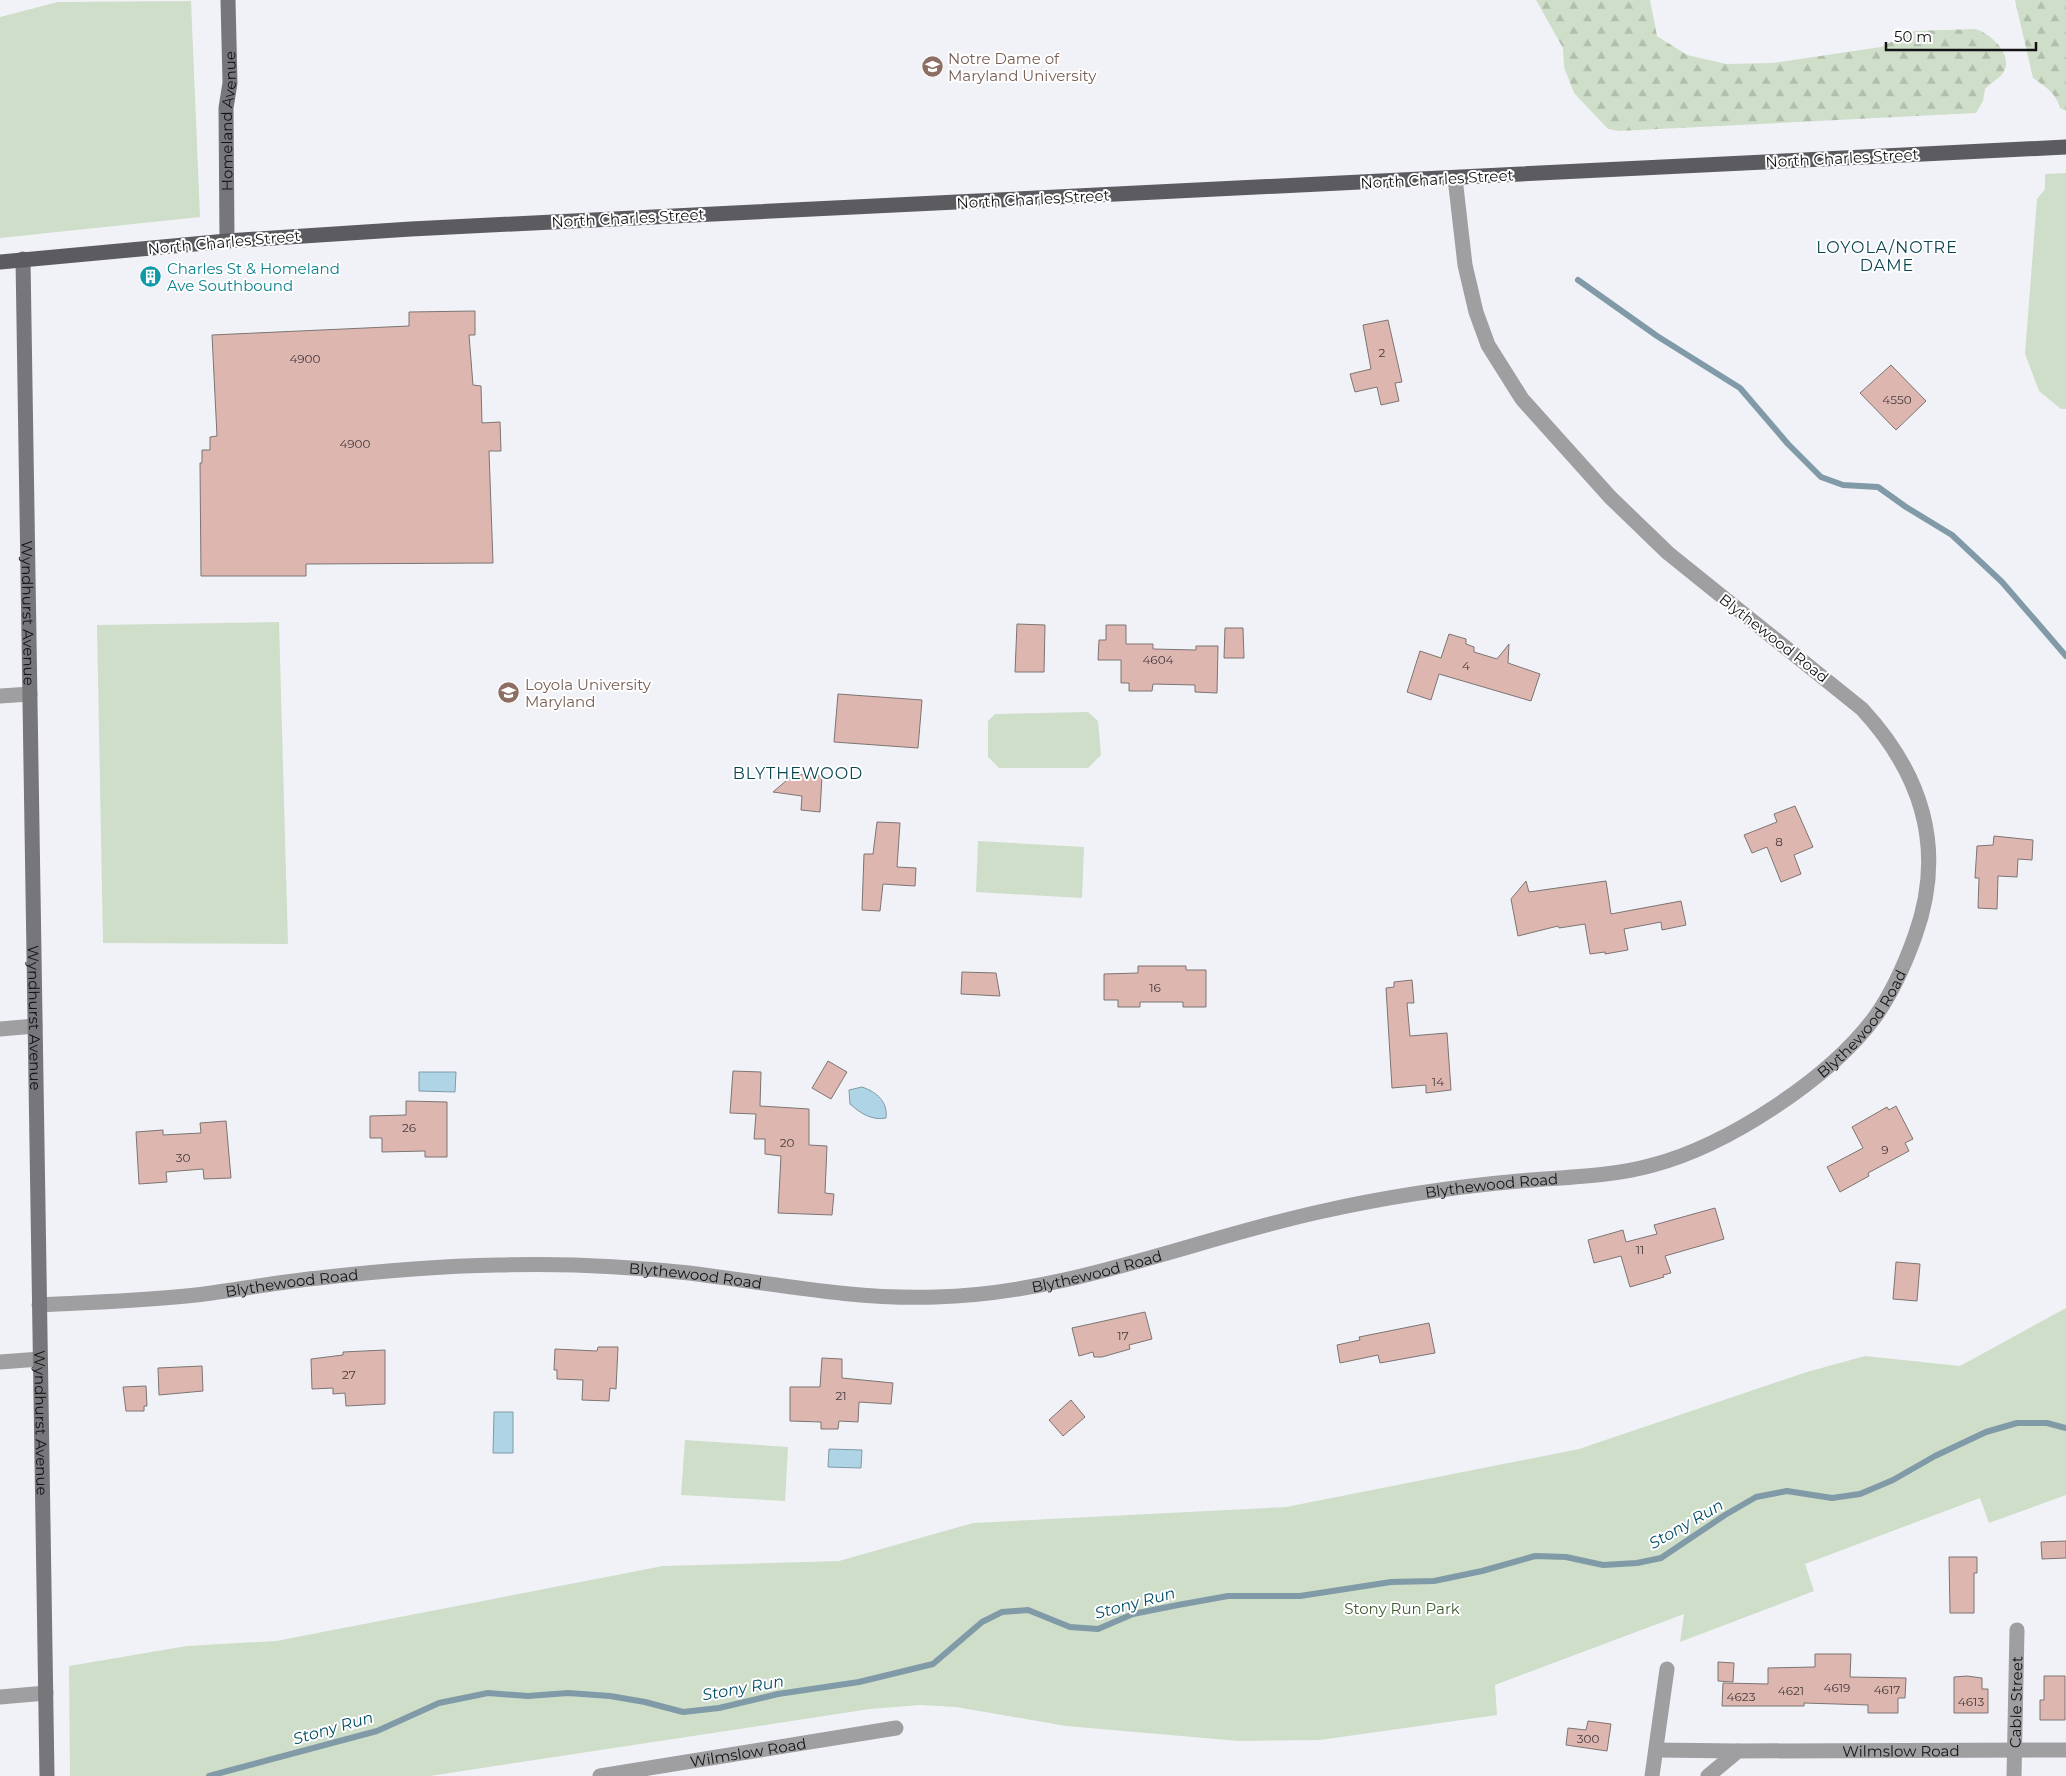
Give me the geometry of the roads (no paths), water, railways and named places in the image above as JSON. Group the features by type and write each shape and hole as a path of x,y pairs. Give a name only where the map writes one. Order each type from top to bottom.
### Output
{"main road":[{"name":"North Charles Street","path":"0,262 227,241 618,218 2066,147"}],"street":[{"name":"Homeland Avenue","path":"227,241 226,108 230,83 228,0"},
{"name":"Blythewood Road","path":"39,1305 193,1295 384,1271 526,1264 597,1266 665,1271 877,1296 929,1298 980,1295 1079,1276 1285,1220 1389,1198 1484,1184 1617,1172 1650,1166 1679,1157 1716,1140 1783,1101 1853,1041 1874,1018 1900,971 1919,925 1928,874 1926,828 1920,801 1894,748 1862,709 1668,553 1610,497 1522,399 1493,353 1476,312 1465,265 1455,178"},
{"name":"Wyndhurst Avenue","path":"24,259 39,1305 48,1776"},
{"path":"0,696 30,694"},
{"path":"0,1029 35,1026"},
{"path":"0,1362 40,1359"},
{"name":"Cable Street","path":"2014,1776 2017,1630"},
{"path":"1652,1776 1667,1669"},
{"path":"0,1697 46,1693"},
{"name":"Wilmslow Road","path":"600,1776 896,1728"},
{"name":"Wilmslow Road","path":"1656,1750 2066,1750"},
{"path":"1708,1776 1738,1751"}],"water":[{"path":"419,1072 456,1072 455,1092 419,1091"},
{"path":"862,1087 880,1098 885,1107 886,1118 866,1116 850,1104 849,1090"},
{"path":"494,1412 513,1412 513,1453 493,1453"},
{"path":"829,1449 862,1450 861,1468 828,1467"}],"waterway":[{"path":"1578,280 1657,336 1740,388 1788,444 1821,477 1843,485 1878,487 1906,507 1952,535 2002,582 2066,656"},
{"name":"Stony Run","path":"209,1776 377,1731 439,1703 488,1693 528,1696 568,1693 610,1696 645,1702 683,1712 719,1708 778,1694 859,1682 933,1664 982,1622 1002,1612 1028,1610 1070,1627 1098,1629 1133,1614 1228,1596 1300,1596 1391,1582 1434,1581 1482,1571 1535,1556 1566,1557 1603,1565 1637,1563 1661,1558 1725,1515 1756,1497 1787,1491 1832,1498 1860,1494 1893,1480 1935,1456 1986,1432 2017,1423 2047,1423 2066,1428"}],"place":[{"name":"Notre Dame of Maryland University","path":"932,67"},
{"name":"Charles St & Homeland Ave Southbound","path":"151,277"},
{"name":"Loyola University Maryland","path":"509,693"}],"district":[{"name":"LOYOLA/NOTRE DAME","path":"1887,256"},
{"name":"BLYTHEWOOD","path":"798,773"}],"park label":[{"name":"Stony Run Park","path":"1402,1608"}]}
